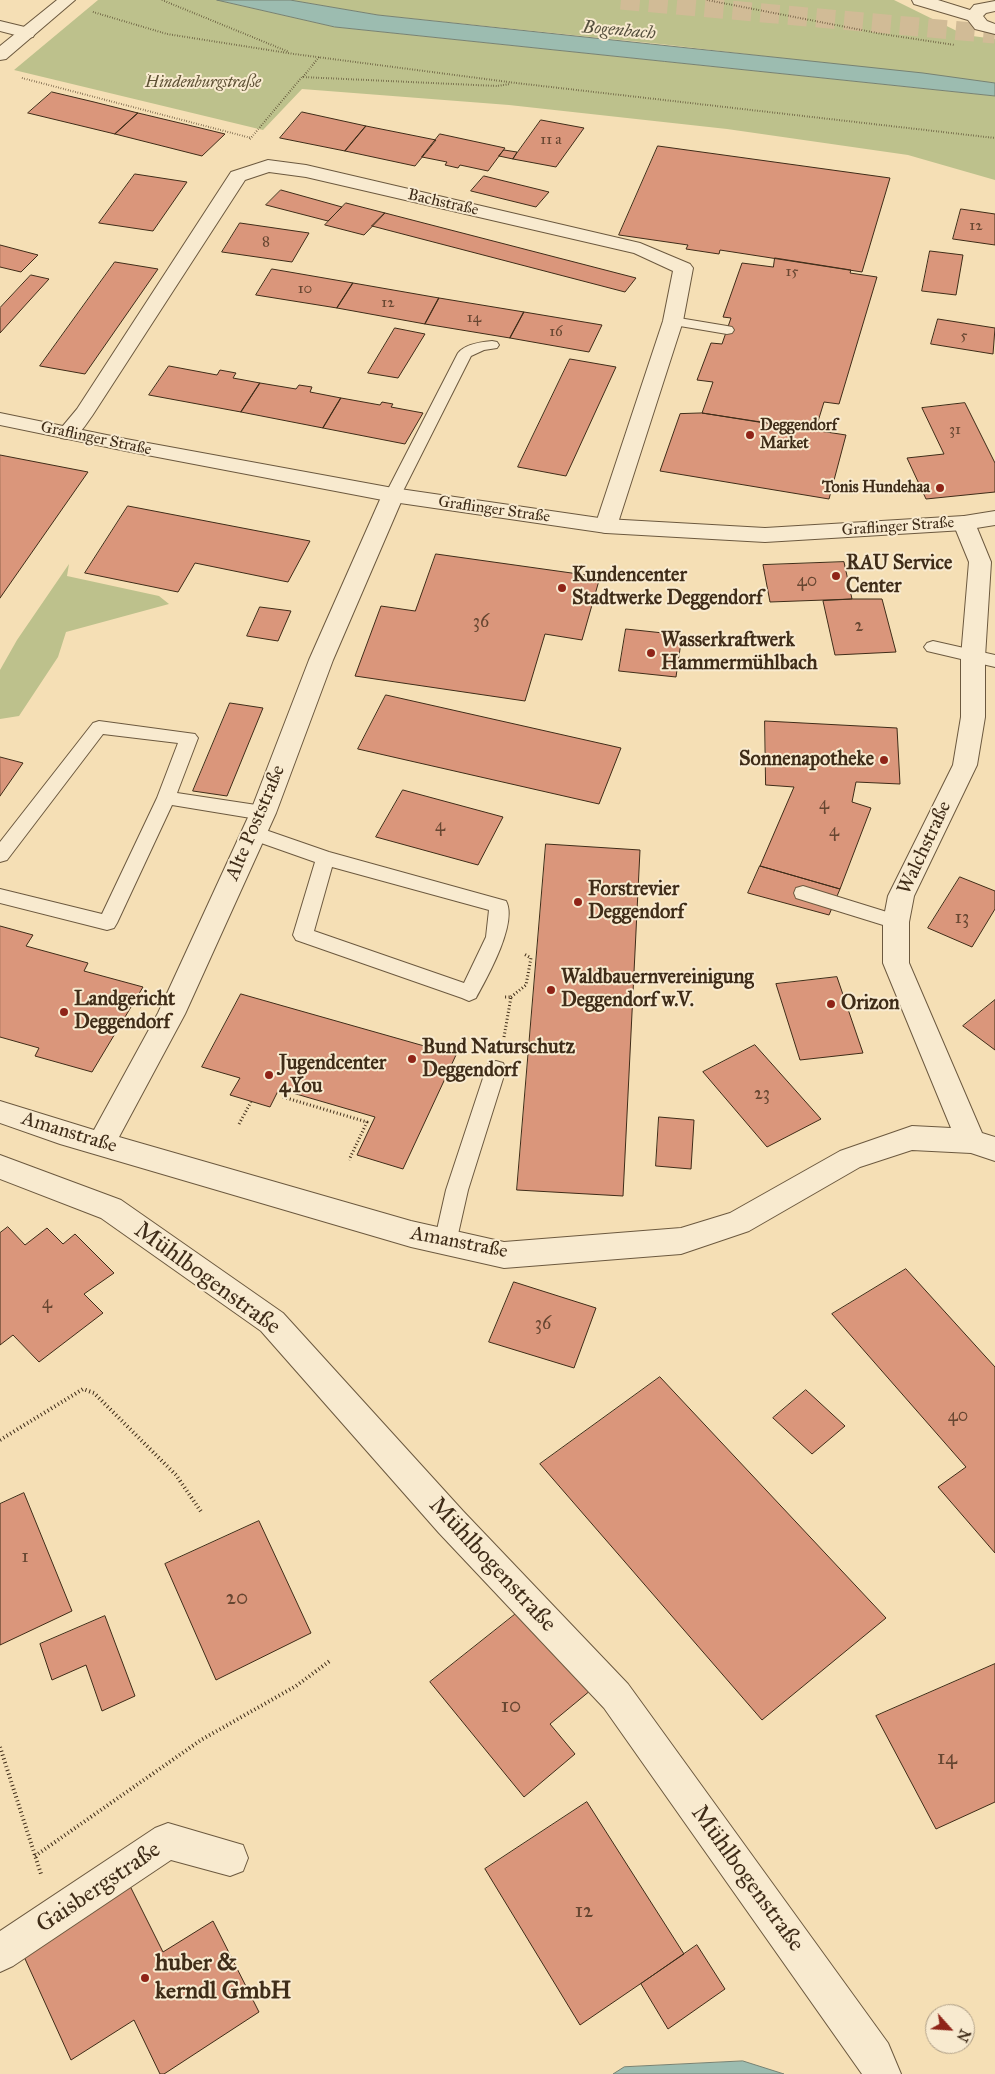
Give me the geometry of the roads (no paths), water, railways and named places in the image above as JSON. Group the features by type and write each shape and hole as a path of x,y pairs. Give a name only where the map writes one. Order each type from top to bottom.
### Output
{"street":[{"path":"0,55 68,0"},
{"path":"920,0 974,16 981,25 995,30"},
{"path":"974,16 980,9 995,6"},
{"path":"0,26 27,33"},
{"name":"Bachstraße","path":"68,433 85,412 238,176 268,166 306,171 640,249 683,268 673,321 606,526"},
{"name":"Graflinger Straße","path":"0,419 393,495 606,526 765,535 964,523 995,518"},
{"name":"Alte Poststraße","path":"101,1144 171,1014 258,823 321,660 393,495"},
{"name":"Walchstraße","path":"964,523 980,562 984,659 965,765 901,896 896,922 896,963 983,1145"},
{"name":"Amanstraße","path":"0,1112 101,1144 445,1243 504,1255 681,1241 739,1222 850,1159 912,1138 983,1145"},
{"name":"Mühlbogenstraße","path":"0,1167 111,1209 272,1322 451,1522 616,1696 874,2057 882,2074"},
{"name":"Gaisbergstraße","path":"0,1953 168,1841 230,1858"}],"lane":[{"path":"673,321 727,330"},
{"path":"393,495 465,353 481,346 492,345"},
{"path":"933,647 984,659"},
{"path":"0,855 100,727 189,738 166,798 107,922 0,896"},
{"path":"166,798 258,823 325,858 499,906 496,937 470,993 303,935 325,858"},
{"path":"803,893 896,922"},
{"path":"445,1243 457,1190 496,1069"}],"tunnel":[{"path":"621,0 995,34"}],"place":[{"name":"Deggendorf Market","path":"750,435"},
{"name":"Tonis Hundehaa","path":"940,488"},
{"name":"RAU Service Center","path":"836,576"},
{"name":"Kundencenter Stadtwerke Deggendorf","path":"562,588"},
{"name":"Wasserkraftwerk Hammermühlbach","path":"651,653"},
{"name":"Sonnenapotheke","path":"884,760"},
{"name":"Forstrevier Deggendorf","path":"578,902"},
{"name":"Waldbauernvereinigung Deggendorf w.V.","path":"551,990"},
{"name":"Orizon","path":"831,1004"},
{"name":"Landgericht Deggendorf","path":"64,1012"},
{"name":"Bund Naturschutz Deggendorf","path":"412,1059"},
{"name":"Jugendcenter 4You","path":"269,1075"},
{"name":"huber & kerndl GmbH","path":"145,1978"}],"water label":[{"name":"Bogenbach","path":"619,31"}],"park label":[{"name":"Hindenburgstraße","path":"203,83"}]}
